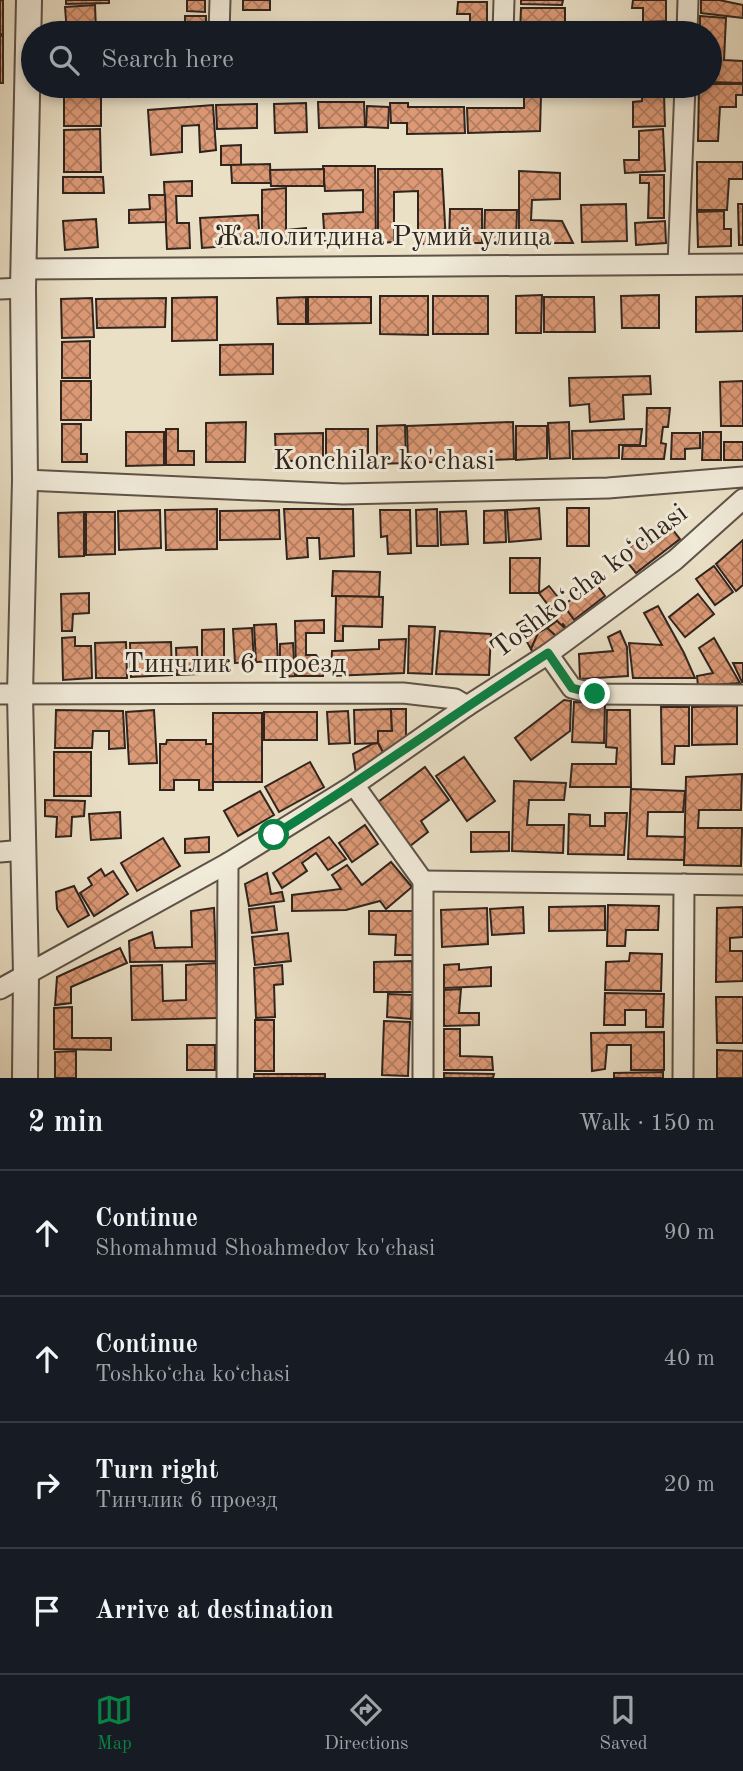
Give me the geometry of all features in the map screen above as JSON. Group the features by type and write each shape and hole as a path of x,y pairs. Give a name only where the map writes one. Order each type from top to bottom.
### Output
{"street":[{"path":"28,21 29,0"},
{"path":"219,21 220,0"},
{"path":"503,21 504,0"},
{"path":"687,21 688,0"},
{"path":"24,98 15,282 25,480 10,694 12,851 26,974 26,1078"},
{"path":"678,264 685,98"},
{"name":"Жалолитдина Румий улица","path":"15,282 743,264"},
{"name":"Konchilar ko'chasi","path":"25,480 343,494 608,488 743,477"},
{"name":"Toshkoʻcha koʻchasi","path":"0,989 228,863 354,786 548,653 675,560 743,499"},
{"path":"548,653 572,688 595,694 743,695"},
{"name":"Тинчлик 6 проезд","path":"10,694 402,693 455,699 467,706"},
{"path":"354,786 423,881 423,1078"},
{"path":"227,1078 228,863"},
{"path":"423,881 743,885"},
{"path":"683,1078 684,884"}],"building":[{"path":"0,0 3,0 3,34 0,34"},
{"path":"66,0 109,0 109,3 66,4"},
{"path":"187,0 205,0 205,12 187,11"},
{"path":"243,0 270,0 270,10 243,10"},
{"path":"521,0 563,0 562,5 521,4"},
{"path":"633,0 666,0 666,21 643,21 643,8 632,8"},
{"path":"701,0 719,0 743,5 743,18 701,13"},
{"path":"458,2 487,2 487,21 470,21 470,14 457,14"},
{"path":"95,5 96,21 66,21 65,7"},
{"path":"521,8 565,8 565,21 520,21"},
{"path":"185,16 206,16 206,21 185,21"},
{"path":"700,16 726,18 724,60 743,61 743,83 722,82 722,21 700,21"},
{"path":"0,36 3,36 3,83 0,83"},
{"path":"722,84 743,84 743,95 736,95 736,107 720,107 718,141 698,141 699,98 722,98"},
{"path":"64,98 101,98 101,126 64,126"},
{"path":"524,98 541,98 540,131 468,133 467,108 524,108"},
{"path":"642,98 664,98 665,126 633,127 633,102 642,101"},
{"path":"318,102 364,102 365,127 319,128"},
{"path":"306,103 307,132 275,133 274,104"},
{"path":"390,103 408,103 408,107 464,107 465,133 407,134 407,123 391,123"},
{"path":"257,104 257,128 217,129 216,105"},
{"path":"213,105 216,150 200,152 199,125 182,126 182,152 151,155 148,110"},
{"path":"367,106 389,107 388,128 366,127"},
{"path":"100,129 101,172 64,172 64,130"},
{"path":"663,129 665,171 625,173 624,160 639,160 639,131"},
{"path":"241,145 241,165 221,165 221,146"},
{"path":"697,162 743,162 743,179 729,179 727,210 697,210"},
{"path":"270,164 271,183 232,183 231,165"},
{"path":"323,166 375,166 376,243 325,246 323,214 363,212 363,190 325,191"},
{"path":"324,169 324,186 271,186 270,170"},
{"path":"378,169 442,169 446,243 418,244 418,191 394,192 394,242 378,243"},
{"path":"519,171 560,173 560,199 532,200 531,220 562,221 573,243 519,243"},
{"path":"640,175 664,175 664,218 648,218 649,183 640,183"},
{"path":"63,177 103,177 104,193 63,193"},
{"path":"192,181 192,196 176,196 177,223 189,223 190,248 167,249 164,182"},
{"path":"286,188 286,230 306,228 306,242 262,244 262,190"},
{"path":"149,195 165,195 166,222 129,223 129,210 150,209"},
{"path":"626,204 627,241 582,242 581,205"},
{"path":"738,204 743,204 743,245 739,245"},
{"path":"450,209 482,209 482,243 449,243"},
{"path":"485,210 517,210 516,244 484,243"},
{"path":"724,211 724,229 731,229 731,246 698,247 697,212"},
{"path":"258,215 260,244 202,248 200,218"},
{"path":"96,219 98,247 65,250 63,221"},
{"path":"665,221 666,243 636,245 635,223"},
{"path":"542,295 541,333 516,333 516,296"},
{"path":"659,295 659,328 622,328 621,296"},
{"path":"380,296 428,296 428,335 380,334"},
{"path":"433,296 488,296 488,334 433,334"},
{"path":"743,296 743,331 696,332 696,297"},
{"path":"217,297 217,340 172,341 172,298"},
{"path":"306,297 306,324 278,324 277,298"},
{"path":"308,297 371,297 371,323 308,324"},
{"path":"544,297 594,297 595,332 544,332"},
{"path":"92,298 94,337 62,338 61,299"},
{"path":"166,298 165,327 97,328 96,299"},
{"path":"90,341 90,378 62,378 62,342"},
{"path":"273,344 273,374 220,375 220,345"},
{"path":"650,376 651,394 623,395 624,419 590,422 589,404 570,406 569,378"},
{"path":"61,381 91,381 91,420 61,420"},
{"path":"743,381 743,426 721,426 720,382"},
{"path":"647,408 670,408 668,427 663,427 661,443 666,444 664,459 622,459 623,446 646,446"},
{"path":"246,422 245,462 206,462 206,423"},
{"path":"513,422 514,459 408,463 407,426"},
{"path":"569,422 570,458 550,459 548,423"},
{"path":"62,424 81,424 81,454 87,454 87,462 62,462"},
{"path":"405,425 406,463 377,464 377,426"},
{"path":"516,426 547,426 547,458 516,460"},
{"path":"166,429 178,429 178,451 194,451 194,465 166,465"},
{"path":"326,429 368,429 368,460 326,460"},
{"path":"642,429 640,445 619,445 619,458 573,459 572,431"},
{"path":"126,432 164,432 164,465 126,466"},
{"path":"703,432 721,432 721,460 702,460"},
{"path":"323,433 323,461 276,461 275,434"},
{"path":"672,433 700,433 700,448 685,449 685,459 671,459"},
{"path":"724,442 743,442 743,460 724,460"},
{"path":"539,508 541,539 509,542 507,510"},
{"path":"567,508 589,508 589,546 567,546"},
{"path":"217,509 217,549 166,550 165,510"},
{"path":"284,509 353,509 354,556 320,559 319,538 307,538 308,557 287,559"},
{"path":"437,509 438,546 417,546 416,510"},
{"path":"160,510 161,548 119,550 118,511"},
{"path":"279,510 280,539 220,540 220,511"},
{"path":"380,510 410,510 411,553 388,554 387,536 381,537"},
{"path":"505,510 506,542 484,543 484,511"},
{"path":"466,511 468,544 441,545 440,512"},
{"path":"84,512 84,556 59,557 58,513"},
{"path":"86,512 115,512 115,554 86,555"},
{"path":"665,520 680,539 636,573 621,554"},
{"path":"743,540 743,585 736,591 716,564"},
{"path":"510,558 540,558 539,593 510,593"},
{"path":"714,566 733,592 715,605 696,579"},
{"path":"333,571 380,572 379,597 332,596"},
{"path":"592,578 605,596 574,620 563,605 572,599 569,595"},
{"path":"549,586 561,601 551,609 539,593"},
{"path":"89,593 89,613 73,614 72,631 62,631 61,594"},
{"path":"698,594 714,614 685,637 669,617"},
{"path":"336,596 383,597 382,627 343,626 343,641 335,641"},
{"path":"563,605 575,621 566,628 563,624 561,626 552,614"},
{"path":"658,606 695,678 633,678 629,643 662,645 644,613"},
{"path":"527,618 540,630 531,649 517,624"},
{"path":"324,620 324,633 306,633 306,655 316,655 323,665 323,676 296,676 295,621"},
{"path":"557,621 568,631 558,638 547,628"},
{"path":"276,624 278,661 256,662 254,625"},
{"path":"409,626 435,627 432,674 408,673"},
{"path":"252,628 254,662 235,663 233,629"},
{"path":"547,628 558,638 535,654 531,649 538,633"},
{"path":"224,629 224,658 202,659 202,630"},
{"path":"440,631 491,634 489,675 436,674"},
{"path":"620,631 627,647 628,676 580,679 579,654 613,651 608,637"},
{"path":"75,637 75,646 91,646 92,678 63,680 62,638"},
{"path":"714,638 740,683 698,686 697,676 713,673 699,648"},
{"path":"406,639 404,673 331,676 332,651 379,649 379,640"},
{"path":"126,642 127,678 96,678 95,643"},
{"path":"171,642 172,675 131,677 130,643"},
{"path":"293,643 295,676 280,677 280,644"},
{"path":"197,647 198,674 177,675 176,648"},
{"path":"733,663 743,663 743,682 742,682"},
{"path":"564,700 571,701 570,731 531,760 515,738"},
{"path":"574,702 605,703 604,743 572,742"},
{"path":"737,706 737,744 692,745 692,707"},
{"path":"661,707 689,707 689,746 675,746 674,764 662,764"},
{"path":"391,709 392,731 378,731 378,743 355,744 354,710"},
{"path":"391,709 406,709 406,743 385,756 378,743 378,731 392,731"},
{"path":"56,710 123,711 125,748 109,749 109,731 93,731 92,748 55,748"},
{"path":"154,710 157,763 129,764 126,712"},
{"path":"607,710 630,710 631,787 570,787 572,764 616,764 617,748 606,747"},
{"path":"348,711 350,743 329,744 327,712"},
{"path":"264,712 317,712 317,740 264,740"},
{"path":"213,713 262,713 262,782 213,782"},
{"path":"167,740 206,740 206,744 213,744 213,790 199,790 199,780 174,780 174,790 160,790 160,744 166,744"},
{"path":"378,743 385,756 356,774 353,754"},
{"path":"54,752 91,752 91,796 54,796"},
{"path":"464,757 495,801 467,821 436,776"},
{"path":"310,762 324,787 279,812 265,787"},
{"path":"425,767 449,800 421,821 428,832 410,846 378,802"},
{"path":"742,774 741,810 699,810 698,828 742,828 741,866 684,865 686,777"},
{"path":"514,781 566,783 564,800 529,800 527,825 564,825 563,853 512,851"},
{"path":"631,789 685,791 683,812 648,812 647,836 685,837 684,860 628,859"},
{"path":"260,791 274,815 238,836 224,811"},
{"path":"45,800 85,801 84,816 72,817 71,836 56,837 57,817 45,816"},
{"path":"120,812 121,838 91,840 89,814"},
{"path":"605,813 627,813 624,855 568,854 569,814 590,815 590,826 605,826"},
{"path":"365,825 378,844 352,862 339,843"},
{"path":"471,832 509,832 509,851 471,852"},
{"path":"209,837 209,852 185,853 185,839"},
{"path":"329,837 346,859 328,870 316,853 302,863 307,871 282,888 273,873"},
{"path":"163,838 180,866 137,891 121,863"},
{"path":"391,862 412,887 386,909 380,901 346,910 292,911 292,895 341,889 332,875 347,865 362,885"},
{"path":"101,869 105,876 113,871 128,894 94,916 80,893 92,885 88,878"},
{"path":"267,873 271,894 282,892 284,901 249,906 245,884"},
{"path":"74,886 89,915 68,927 57,909 56,892"},
{"path":"608,905 659,906 658,930 626,930 625,946 607,946"},
{"path":"274,906 277,930 252,933 249,909"},
{"path":"605,906 605,930 549,931 549,907"},
{"path":"523,907 524,933 492,935 490,909"},
{"path":"743,907 743,937 730,938 730,951 743,951 743,981 716,982 717,908"},
{"path":"214,908 216,961 130,962 129,941 152,932 155,948 192,947 191,911"},
{"path":"487,908 488,944 442,947 441,910"},
{"path":"369,911 413,911 413,955 395,955 396,935 369,934"},
{"path":"288,933 291,961 255,965 252,937"},
{"path":"120,948 127,963 71,987 71,1003 55,1005 57,977"},
{"path":"630,953 662,954 661,991 605,990 606,962 629,961"},
{"path":"412,961 413,992 374,992 374,962"},
{"path":"216,963 217,1018 132,1020 131,966 162,965 163,1001 186,1000 186,965"},
{"path":"459,964 459,970 491,967 491,986 444,988 444,965"},
{"path":"282,965 283,984 274,985 275,1017 256,1018 254,968"},
{"path":"461,989 459,1013 479,1013 479,1025 444,1026 444,990"},
{"path":"605,993 664,994 663,1027 646,1027 646,1010 625,1010 625,1025 604,1025"},
{"path":"388,994 412,995 411,1019 387,1017"},
{"path":"716,997 743,997 743,1043 717,1043"},
{"path":"72,1007 72,1038 111,1038 111,1050 54,1049 54,1008"},
{"path":"255,1020 274,1020 274,1071 255,1071"},
{"path":"384,1021 410,1022 408,1076 382,1075"},
{"path":"444,1029 460,1029 460,1056 492,1057 493,1070 444,1070"},
{"path":"664,1032 664,1070 631,1070 631,1045 607,1045 605,1069 592,1071 591,1033"},
{"path":"187,1045 215,1045 215,1070 187,1070"},
{"path":"717,1050 743,1051 743,1078 717,1078"},
{"path":"76,1051 76,1078 55,1078 55,1052"},
{"path":"663,1072 663,1078 614,1078 614,1073"},
{"path":"444,1073 494,1074 493,1078 444,1078"},
{"path":"254,1074 325,1074 325,1078 254,1078"}],"route":[{"path":"274,835 354,786 548,653 572,688 595,694"}]}
